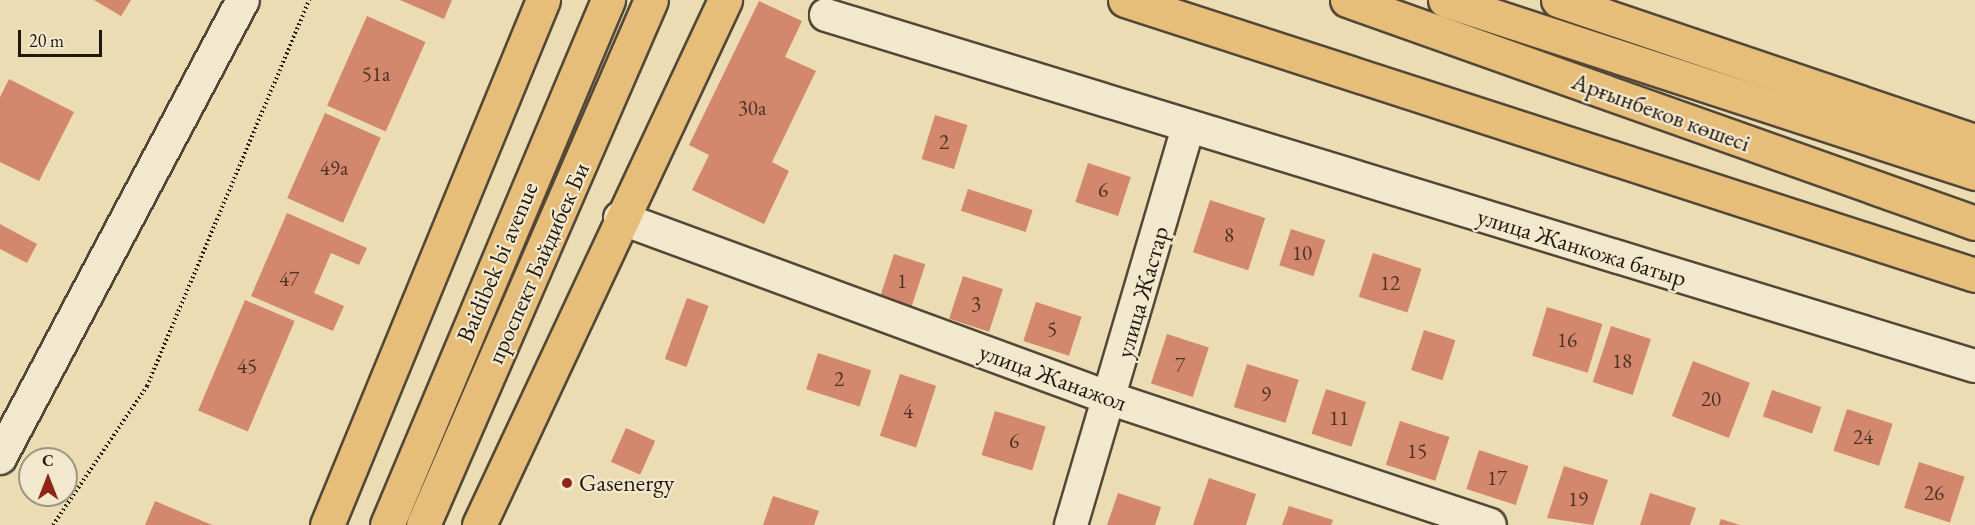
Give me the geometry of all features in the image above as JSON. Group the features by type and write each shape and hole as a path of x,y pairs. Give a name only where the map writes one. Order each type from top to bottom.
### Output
{"main road":[{"path":"327,525 543,0"},
{"name":"Baidibek bi avenue","path":"387,525 608,0"},
{"name":"проспект Байдибек Би","path":"423,525 651,0"},
{"path":"479,525 620,218 725,0"},
{"path":"1125,0 1975,274"},
{"name":"Арғынбеков көшесі","path":"1347,0 1975,223"},
{"name":"Арғынбеков көшесі","path":"1445,0 1975,173"},
{"path":"1558,0 1975,141"}],"street":[{"path":"0,458 243,0"},
{"name":"улица Жанкожа батыр","path":"826,15 1975,366"},
{"name":"улица Жастар","path":"1071,525 1112,399 1188,127"},
{"name":"улица Жанажол","path":"620,218 1112,399 1490,525"}],"path":[{"path":"53,525 147,386 309,0"}],"building":[{"path":"94,0 131,0 121,16"},
{"path":"400,0 452,0 444,19"},
{"path":"759,1 802,21 785,57 816,71 772,162 789,171 764,224 692,190 709,155 689,145"},
{"path":"367,16 425,42 386,132 327,106"},
{"path":"9,79 74,112 39,181 0,162 0,97"},
{"path":"325,113 381,138 343,223 287,198"},
{"path":"935,115 968,125 954,169 922,159"},
{"path":"1088,163 1131,177 1118,216 1075,202"},
{"path":"968,189 1033,210 1026,232 961,211"},
{"path":"1210,200 1265,218 1248,270 1193,252"},
{"path":"287,213 367,248 359,265 331,253 314,293 344,306 333,331 251,296"},
{"path":"0,224 37,244 27,263 0,249"},
{"path":"1291,229 1325,240 1313,276 1279,265"},
{"path":"1373,253 1422,269 1407,313 1359,297"},
{"path":"894,254 925,264 911,308 880,298"},
{"path":"963,276 1003,289 989,332 949,319"},
{"path":"687,298 709,306 686,367 665,359"},
{"path":"245,300 295,321 248,432 198,410"},
{"path":"1036,302 1082,317 1069,356 1023,341"},
{"path":"1547,307 1602,324 1588,373 1532,356"},
{"path":"1611,326 1651,339 1633,395 1593,382"},
{"path":"1424,330 1455,340 1442,380 1411,370"},
{"path":"1167,334 1209,348 1193,397 1151,383"},
{"path":"818,353 871,370 860,406 806,389"},
{"path":"1693,361 1750,383 1729,438 1672,416"},
{"path":"1247,364 1299,380 1285,423 1234,407"},
{"path":"900,374 936,386 916,448 880,436"},
{"path":"1326,389 1366,402 1351,447 1311,434"},
{"path":"1772,390 1821,407 1812,433 1763,416"},
{"path":"1847,409 1893,424 1879,466 1833,451"},
{"path":"995,411 1046,426 1032,470 982,455"},
{"path":"1400,421 1449,437 1435,481 1386,465"},
{"path":"626,428 655,441 640,475 611,462"},
{"path":"1479,450 1528,466 1516,505 1466,489"},
{"path":"1919,462 1965,477 1950,522 1904,508"},
{"path":"1564,466 1608,480 1593,525 1547,518"},
{"path":"1209,478 1256,494 1246,525 1193,525"},
{"path":"1118,493 1161,507 1155,525 1107,525"},
{"path":"1650,493 1696,508 1690,525 1640,525"},
{"path":"773,496 819,511 814,525 763,525"},
{"path":"155,501 212,525 145,525"},
{"path":"1289,506 1333,520 1331,525 1282,525"},
{"path":"1721,519 1740,525 1719,525"}],"place":[{"name":"Gasenergy","path":"567,483"}]}
